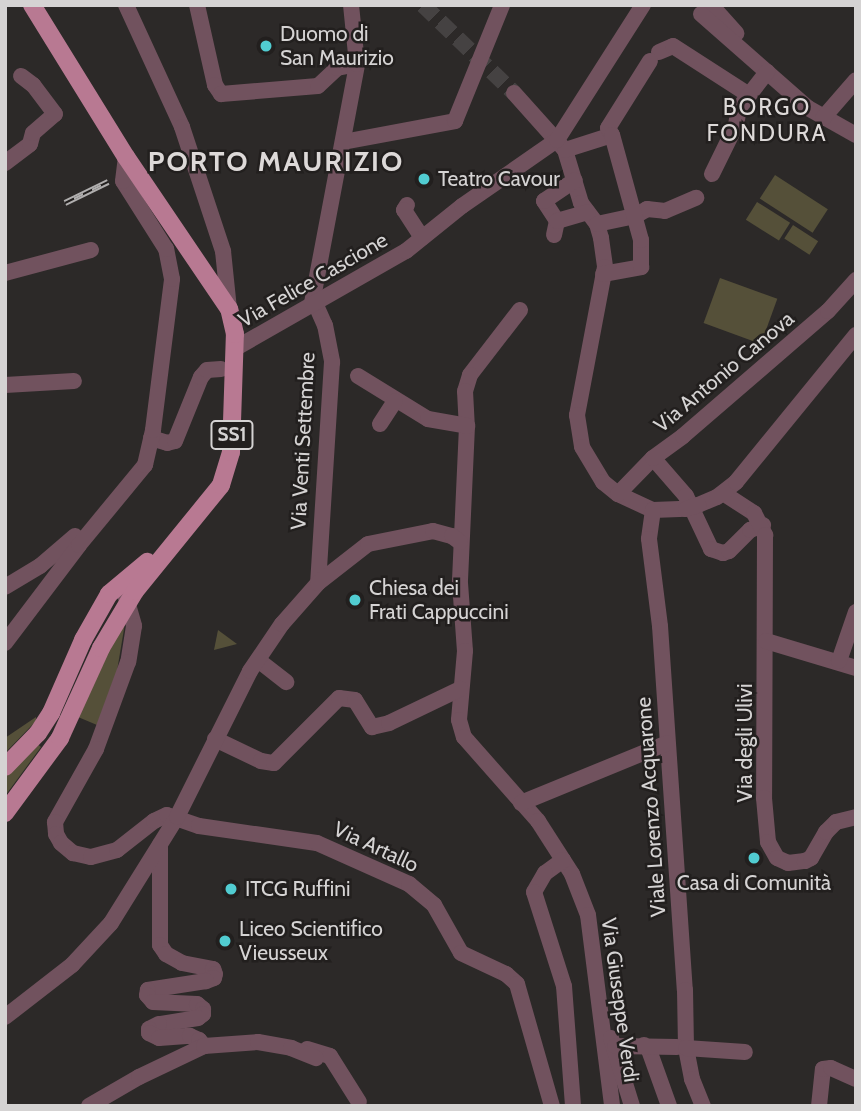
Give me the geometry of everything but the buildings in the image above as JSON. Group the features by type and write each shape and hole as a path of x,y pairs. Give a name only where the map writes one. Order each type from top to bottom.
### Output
{"main road":[{"name":"SS1","path":"5,767 22,753 51,713 92,622 172,542 214,495 227,473 231,452 234,329 229,309 126,158 32,5"},
{"name":"SS1","path":"123,591 139,571 172,542"},
{"path":"5,813 60,738 90,673 101,639 122,601 123,591"}],"street":[{"path":"126,5 183,127 225,263 229,309"},
{"path":"314,303 357,64 351,5"},
{"path":"343,142 455,121 502,5"},
{"name":"Via Felice Cascione","path":"234,349 417,245 464,196 561,145 643,5"},
{"path":"203,6 215,85 221,94 318,86 329,79 337,68 357,64"},
{"path":"706,10 761,66 823,118 856,135"},
{"path":"603,274 641,267 641,240 608,128 654,57 673,46 751,92"},
{"path":"712,174 736,125 739,108 751,92 761,66"},
{"path":"5,163 30,144 33,133 55,114 33,85 21,76"},
{"path":"823,118 856,80"},
{"path":"514,93 561,145 581,203 592,218 605,260 579,399 578,429 582,447 595,473 618,494 653,510 692,507 723,493 856,335"},
{"path":"561,145 612,135"},
{"path":"5,643 86,536 140,474 151,438 171,271 166,249 123,181 126,158"},
{"path":"575,180 544,201 556,228 592,218 635,216 647,209 665,211 696,198"},
{"path":"407,205 404,210 417,245"},
{"path":"5,273 90,250"},
{"name":"Via Antonio Canova","path":"618,494 653,458 683,436 828,311 856,280"},
{"name":"Via Venti Settembre","path":"314,303 326,326 332,362 318,583"},
{"name":"Via Giuseppe Verdi","path":"520,310 467,381 460,542 465,651 459,720 464,737 521,803 572,874 593,934 598,999 612,1106"},
{"path":"151,438 167,443 175,441 201,377 207,370 221,369"},
{"path":"358,376 428,419 467,426"},
{"path":"5,385 74,381"},
{"path":"380,424 395,401"},
{"path":"653,458 686,496 711,549 723,553 729,551 750,530 763,526 754,513 723,493"},
{"name":"Viale Lorenzo Acquarone","path":"653,510 649,539 660,626 685,990 681,1047 700,1104"},
{"name":"Via degli Ulivi","path":"763,526 766,641 764,798 771,849 777,858 788,863 805,862 811,858 826,832 836,822 856,817"},
{"path":"5,1017 92,948 133,891 177,817 239,691 258,660 282,624 318,583 333,568 368,544 433,531 442,532 460,542"},
{"path":"5,587 40,566 75,536"},
{"path":"123,591 134,626 128,662 96,749 55,822 56,834 69,850 91,857 117,850 154,821 167,815 177,817"},
{"path":"839,661 856,612"},
{"path":"766,641 856,667"},
{"path":"258,660 286,682"},
{"path":"215,739 261,761 274,762 339,698 345,696 355,700 372,727 389,723 460,689"},
{"path":"521,803 667,743"},
{"name":"Via Artallo","path":"177,817 199,826 317,843 420,891 434,905 461,953 506,974 517,984 552,1106"},
{"path":"160,845 160,945 166,954 182,962 213,969 215,974 214,978 206,981 148,990 146,995 153,1002 197,1004 203,1009 203,1014 198,1018 153,1026 149,1033 159,1038 190,1036 200,1040 204,1046"},
{"path":"563,860 545,873 534,892 564,986 573,1106"},
{"path":"598,999 604,1007 632,1106"},
{"path":"89,1106 139,1077 204,1046 258,1042 310,1049 330,1056 359,1102"},
{"path":"644,1045 649,1050 670,1106"},
{"path":"615,1046 644,1045 745,1052"},
{"path":"291,1048 316,1058"},
{"path":"819,1106 820,1076 825,1068 846,1073 856,1079"}],"shaded area":[{"path":"775,175 828,209 813,233 760,198"},
{"path":"757,202 790,223 779,240 746,220"},
{"path":"793,225 818,241 809,255 784,238"},
{"path":"720,278 777,299 761,344 704,323"},
{"path":"125,623 117,671 97,725 78,717 105,658"},
{"path":"218,630 237,644 214,650"},
{"path":"36,717 36,721 5,753 5,738"},
{"path":"36,743 41,747 5,796 5,773"}],"tunnel":[{"path":"423,5 514,93"}],"railway":[{"path":"65,203 108,182"}],"place":[{"name":"Duomo di San Maurizio","path":"266,46"},
{"name":"Teatro Cavour","path":"424,179"},
{"name":"Chiesa dei Frati Cappuccini","path":"355,600"},
{"name":"Casa di Comunità","path":"754,858"},
{"name":"ITCG Ruffini","path":"231,889"},
{"name":"Liceo Scientifico Vieusseux","path":"225,941"}],"district":[{"name":"BORGO FONDURA","path":"767,120"},
{"name":"PORTO MAURIZIO","path":"276,161"}]}
